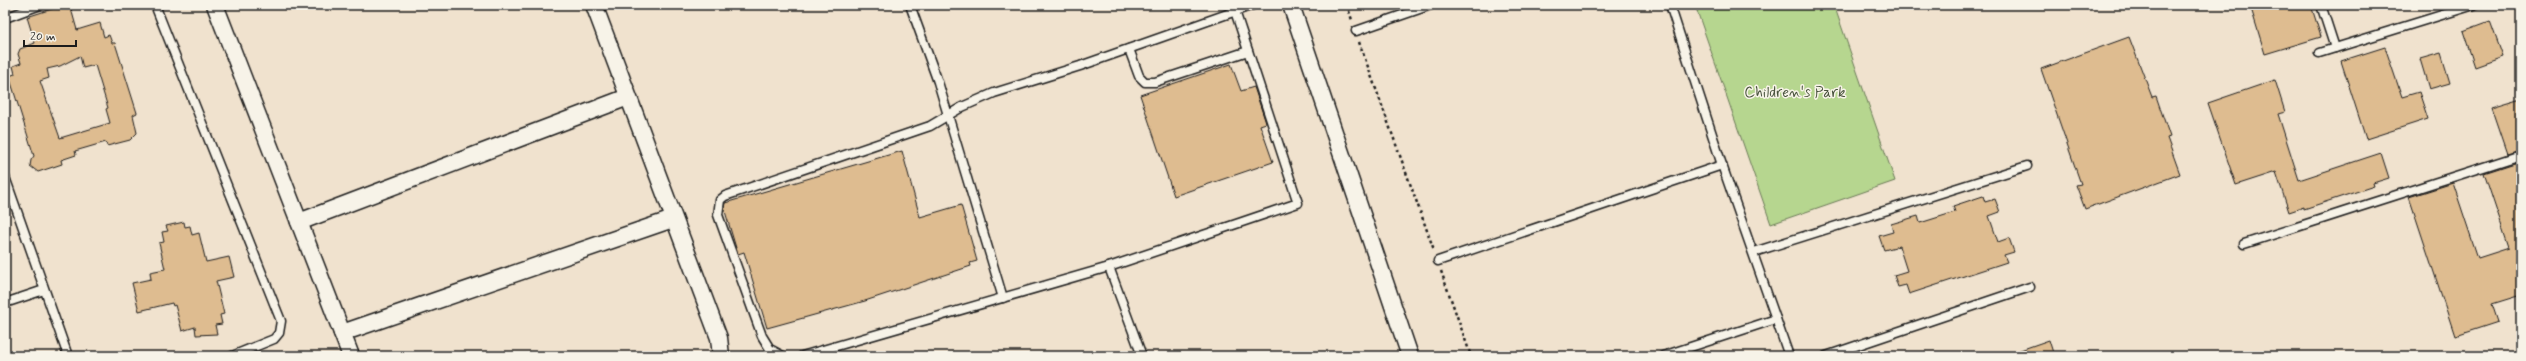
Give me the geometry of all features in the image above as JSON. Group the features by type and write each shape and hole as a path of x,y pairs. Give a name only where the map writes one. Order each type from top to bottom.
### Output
{"street":[{"path":"215,5 351,356"},
{"path":"594,5 673,219 719,338 721,356"},
{"path":"1291,5 1410,356"},
{"path":"298,222 628,97"},
{"path":"342,333 673,219"}],"lane":[{"path":"5,18 40,5"},
{"path":"154,5 280,321 279,333 274,339 232,356"},
{"path":"910,5 948,117 1003,298"},
{"path":"783,356 770,349 762,336 718,215 720,200 725,196 910,134 948,117 962,107 994,93 1129,49 1253,5"},
{"path":"1356,31 1431,5"},
{"path":"1670,5 1722,165 1754,252 1789,356"},
{"path":"2321,5 2335,48"},
{"path":"2319,53 2474,5"},
{"path":"802,356 1109,267 1298,203 1235,11"},
{"path":"1129,49 1139,76 1145,82 1155,82 1248,51"},
{"path":"2244,244 2521,155"},
{"path":"1438,261 1722,165"},
{"path":"1754,252 2027,166"},
{"path":"5,177 68,356"},
{"path":"1109,267 1142,356"},
{"path":"1826,356 2030,287"},
{"path":"5,303 44,290"},
{"path":"1663,356 1776,319"}],"path":[{"path":"1347,5 1471,356"}],"green space":[{"name":"Children's Park","path":"1695,5 1834,5 1895,181 1771,224"}],"building":[{"path":"64,5 70,5 77,30 100,23 104,37 109,35 112,43 115,43 137,113 133,115 137,133 130,140 107,146 106,142 75,151 76,155 61,160 62,164 38,172 30,166 31,160 34,156 9,76 15,74 13,66 21,63 18,54 20,49 35,43 27,17","holes":["80,56 83,68 95,65 108,108 106,109 110,123 60,138 40,81 49,78 47,69 60,66"]},
{"path":"2250,5 2311,5 2321,37 2265,54"},
{"path":"2490,21 2503,57 2475,67 2463,31"},
{"path":"2129,37 2152,97 2156,96 2170,137 2167,138 2180,174 2085,209 2076,185 2081,184 2041,69"},
{"path":"2385,47 2402,97 2419,92 2428,119 2366,139 2341,61"},
{"path":"2441,53 2450,83 2429,89 2420,59"},
{"path":"1231,64 1241,91 1254,87 1266,123 1260,125 1273,162 1174,196 1140,95"},
{"path":"2275,80 2285,112 2278,114 2299,180 2381,153 2389,178 2373,183 2374,186 2304,209 2304,207 2289,212 2276,172 2236,185 2208,103"},
{"path":"2521,98 2521,150 2507,154 2491,107"},
{"path":"902,151 920,217 961,205 977,261 970,263 971,266 865,301 767,328 744,252 738,254 724,208 725,203"},
{"path":"2521,161 2521,295 2492,304 2498,322 2455,336 2409,197 2453,183 2478,258 2509,248 2484,173"},
{"path":"1983,196 1985,202 1995,199 2000,212 1989,216 1998,242 2009,238 2014,252 2004,255 2007,262 1909,294 1906,285 1898,287 1894,275 1907,271 1899,246 1884,250 1879,236 1893,232 1891,224 1918,216 1920,223 1955,212 1953,206"},
{"path":"184,222 185,227 190,226 192,235 199,233 206,262 229,257 234,277 216,281 224,314 220,315 222,324 215,325 217,334 196,335 195,327 182,331 175,305 173,306 172,303 139,311 132,283 151,279 150,272 165,269 159,243 164,242 162,232 168,231 166,226"},
{"path":"2049,340 2054,356 2009,356 2009,354"}]}
